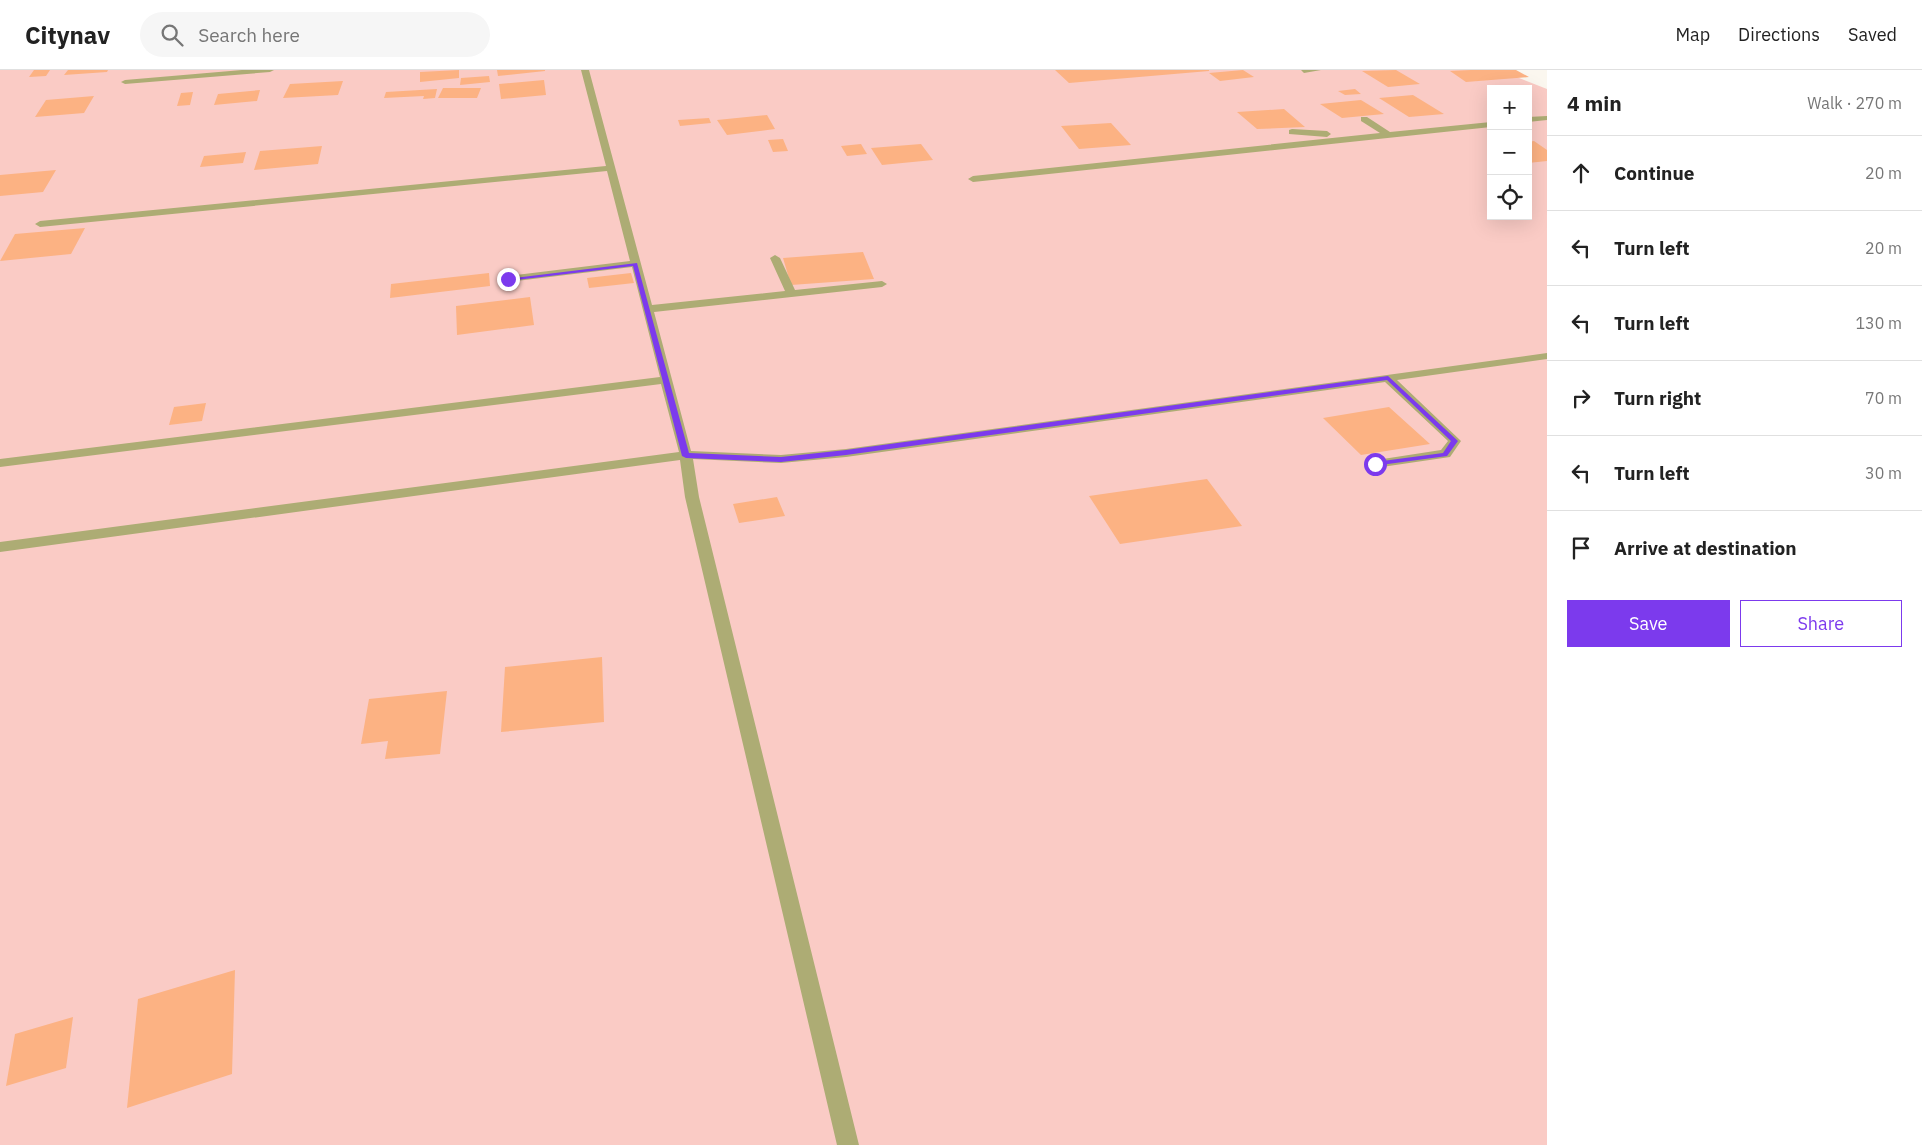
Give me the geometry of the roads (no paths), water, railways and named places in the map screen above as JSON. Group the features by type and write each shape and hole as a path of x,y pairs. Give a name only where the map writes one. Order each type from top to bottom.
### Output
{"street":[{"path":"125,82 270,70"},
{"path":"585,70 686,456 692,497 848,1145"},
{"path":"1304,71 1317,70"},
{"path":"1532,120 1547,118"},
{"path":"1364,120 1389,135"},
{"path":"973,179 1487,124"},
{"path":"1292,132 1373,136"},
{"path":"40,224 610,168"},
{"path":"775,258 791,293"},
{"path":"508,279 636,264"},
{"path":"647,309 882,284"},
{"path":"0,547 686,456 781,460 846,453 1547,356"},
{"path":"1375,464 1445,454 1455,441 1388,378"},
{"path":"0,463 666,380"}]}
